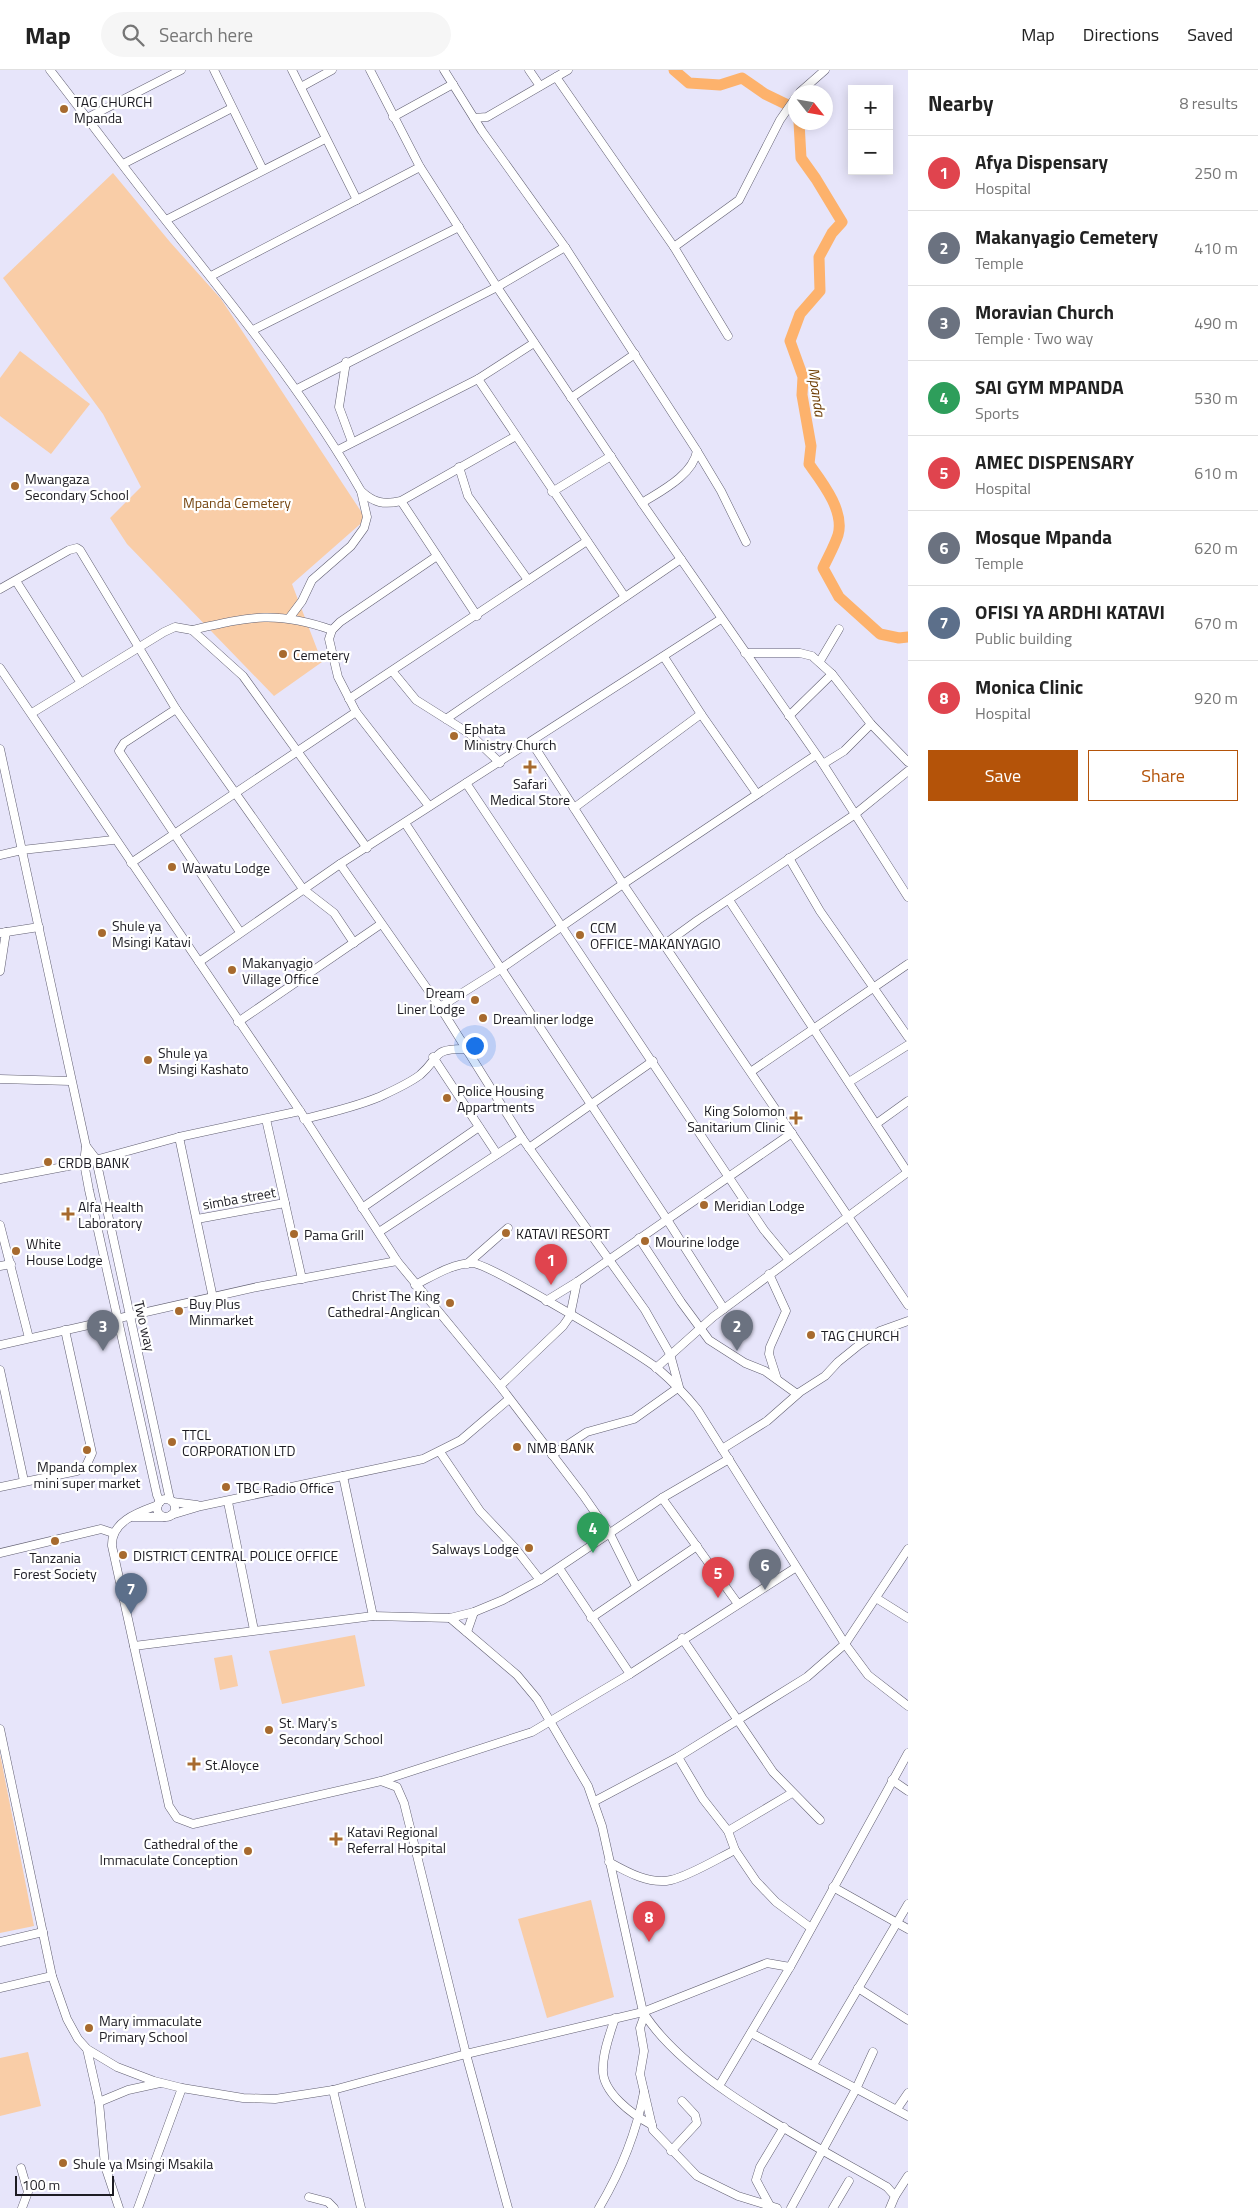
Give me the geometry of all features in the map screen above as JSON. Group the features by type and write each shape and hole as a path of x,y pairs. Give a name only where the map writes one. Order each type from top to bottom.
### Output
{"street":[{"path":"50,70 297,389 338,450 361,491 367,517 364,528 351,546 312,580 302,601 290,617"},
{"path":"87,118 181,70"},
{"path":"214,70 264,170"},
{"path":"292,70 357,200"},
{"path":"301,87 332,70"},
{"path":"370,70 420,167 497,287 642,504 823,764 908,897"},
{"path":"444,70 482,131 565,247 636,354 708,467 746,542"},
{"path":"529,70 540,86"},
{"path":"474,118 487,117 568,70"},
{"path":"808,85 825,70"},
{"path":"556,77 674,246 728,336"},
{"path":"393,117 453,84"},
{"path":"123,164 232,108"},
{"path":"674,246 740,200 780,120 788,108"},
{"path":"482,131 487,117"},
{"path":"166,220 325,139"},
{"path":"211,276 420,167"},
{"path":"253,330 389,264 459,227"},
{"path":"297,389 346,362 497,287 565,247"},
{"path":"338,450 478,379 534,343"},
{"path":"571,398 636,354"},
{"path":"346,362 339,408 352,442"},
{"path":"478,379 552,492 625,597"},
{"path":"361,491 371,500 379,503 401,501 516,436"},
{"path":"642,504 693,465 697,451"},
{"path":"552,492 611,456"},
{"path":"693,465 708,467"},
{"path":"460,467 468,496 528,580"},
{"path":"401,501 477,616"},
{"path":"350,699 587,541"},
{"path":"0,589 63,553 77,548 82,552 176,709 303,889 334,913 354,943"},
{"path":"429,806 356,712 338,677 328,639 332,630 438,556"},
{"path":"446,719 681,559"},
{"path":"16,581 81,683"},
{"path":"32,713 175,627 192,630 246,618 290,617 332,630"},
{"path":"199,962 340,864 429,806 532,743 721,619"},
{"path":"820,661 838,629"},
{"path":"192,630 243,676 367,848"},
{"path":"745,654 800,653 812,656 820,661 871,724 908,762"},
{"path":"664,657 757,794"},
{"path":"0,668 300,1111 397,1261 500,1386 552,1455 610,1534 636,1586"},
{"path":"393,672 416,700 481,742 500,763"},
{"path":"789,716 832,674"},
{"path":"176,709 124,743 120,750 240,932"},
{"path":"132,863 356,712"},
{"path":"574,808 701,714"},
{"path":"823,764 844,751 871,724"},
{"path":"532,743 623,884 752,1071 908,1305"},
{"path":"0,749 60,1021 70,1081 86,1146 84,1163 159,1504 159,1513 169,1516"},
{"path":"440,1007 502,968 623,884 816,755"},
{"path":"665,944 854,815 908,771"},
{"path":"466,783 764,1230 788,1259"},
{"path":"405,823 502,968 724,1309"},
{"path":"0,855 22,850 112,840"},
{"path":"789,858 820,911 908,1037"},
{"path":"340,864 440,1007 522,1138 645,1310 670,1354 679,1388"},
{"path":"656,1368 699,1328 788,1259 908,1172 729,900"},
{"path":"238,1022 381,924"},
{"path":"0,971 3,932 39,927"},
{"path":"752,1071 908,964"},
{"path":"849,1082 908,1045"},
{"path":"304,1119 378,1098 418,1076 434,1057 448,1049 467,1049"},
{"path":"434,1057 497,1154"},
{"path":"530,1148 592,1106 653,1061"},
{"path":"0,1079 70,1081"},
{"path":"876,1124 908,1101"},
{"path":"0,1179 84,1163 179,1137 300,1111"},
{"name":"simba street","path":"266,1119 302,1279"},
{"path":"362,1208 479,1127"},
{"path":"546,1300 577,1282 608,1258 792,1133"},
{"path":"179,1137 213,1298"},
{"path":"379,1232 522,1138"},
{"path":"86,1146 96,1159"},
{"name":"Two way","path":"96,1159 172,1501"},
{"name":"simba street","path":"197,1219 285,1203"},
{"path":"0,1225 29,1338"},
{"path":"467,1264 508,1228"},
{"path":"639,1238 699,1328 717,1346 745,1363 760,1368 797,1394"},
{"path":"0,1344 302,1279 397,1261"},
{"path":"415,1285 450,1267 473,1263 492,1270 546,1300 656,1368 679,1388 697,1409 795,1568 868,1676 908,1706"},
{"path":"0,1266 11,1264"},
{"path":"769,1274 786,1311 770,1347 769,1354 777,1379"},
{"path":"500,1386 554,1336 570,1316 577,1282"},
{"path":"722,1449 767,1421 797,1394 825,1376 838,1362 880,1331 908,1321"},
{"path":"0,1487 77,1471 86,1466 92,1453 65,1330"},
{"path":"0,1370 24,1481"},
{"path":"552,1455 587,1432 634,1419 679,1388"},
{"path":"129,1517 169,1516 201,1506 228,1502 365,1470 410,1462 440,1452 468,1434 509,1399"},
{"path":"440,1452 480,1512 515,1548 540,1580"},
{"path":"134,1646 373,1616 450,1618 474,1612 504,1600 540,1580 662,1498 729,1459"},
{"path":"343,1476 373,1616"},
{"path":"146,1509 154,1495 154,1485"},
{"path":"662,1498 738,1604"},
{"path":"201,1506 165,1499 159,1504 129,1517 113,1533 112,1546 170,1806 177,1818 193,1824 213,1821 381,1781 532,1732 630,1674 682,1638 795,1568"},
{"path":"169,1516 175,1511 172,1501"},
{"path":"228,1502 254,1630"},
{"path":"0,1553 101,1529 113,1533"},
{"path":"591,1618 697,1546"},
{"path":"595,1801 678,1757 807,1677 845,1644 908,1549"},
{"path":"559,1568 630,1674"},
{"path":"876,1598 908,1618"},
{"path":"467,1632 474,1612"},
{"path":"450,1618 517,1676 552,1721 595,1801 644,2013 662,2038 719,2086 784,2128 887,2187 895,2196"},
{"path":"682,1638 739,1720 772,1772 820,1820"},
{"path":"0,1729 52,1976 67,2019 78,2039 88,2049 117,2067 162,2083 243,2098 275,2099 333,2090 466,2054 615,2018 644,2013 724,1982 755,1966 776,1963 790,1967"},
{"path":"719,2086 790,1967 908,1753"},
{"path":"678,1757 703,1799 728,1831 735,1850 756,1881 776,1902 811,1928"},
{"path":"401,1793 406,1774"},
{"path":"892,1780 908,1791"},
{"path":"381,1781 393,1784 401,1793 466,2054 508,2208"},
{"path":"728,1831 792,1793"},
{"path":"609,1862 630,1874 653,1880 671,1880 735,1850"},
{"path":"833,1887 908,1929"},
{"path":"813,2064 908,1904"},
{"path":"0,1942 43,1932"},
{"path":"0,1988 52,1976"},
{"path":"858,1988 908,2020"},
{"path":"644,2013 640,2028 644,2051 640,2074 655,2133 697,2176 746,2199 768,2204 776,2208"},
{"path":"615,2018 602,2069 605,2080 624,2106 639,2118 652,2125"},
{"path":"751,2033 813,2064 908,2116"},
{"path":"88,2049 98,2102 105,2166 119,2208"},
{"path":"791,2208 856,2089 873,2052"},
{"path":"98,2102 128,2090 162,2083"},
{"path":"138,2208 182,2088"},
{"path":"333,2090 361,2208"},
{"path":"599,2208 618,2175 639,2118 644,2090"},
{"path":"897,2110 908,2092"},
{"path":"671,2151 697,2123 695,2115 682,2101"},
{"path":"768,2204 756,2180 760,2167 784,2128"},
{"path":"21,2168 28,2192 22,2208"},
{"path":"890,2208 895,2196 908,2176"},
{"path":"833,2208 849,2181"},
{"path":"309,2197 328,2202 334,2208"},
{"path":"743,2208 746,2199"}],"green space":[{"name":"Mpanda Cemetery","path":"113,173 170,242 221,299 366,519 292,584 322,662 274,696 127,544 110,518 141,487 103,414 3,278"},
{"path":"20,351 90,404 51,454 0,416 0,378"},
{"path":"355,1635 365,1686 282,1704 269,1651"},
{"path":"232,1655 238,1686 220,1690 214,1658"},
{"path":"0,1754 34,1926 0,1933"},
{"path":"591,1900 614,1997 547,2018 518,1919"},
{"path":"28,2052 41,2106 0,2116 0,2058"}],"waterway":[{"name":"Mpanda","path":"674,70 689,83 720,85 742,78 765,94 788,105"},
{"name":"Mpanda","path":"799,130 801,158 842,222 832,233 819,257 820,291 800,314 790,341 803,377 802,395 811,446 809,464 831,497 838,516 838,535 823,568 839,597 880,634 899,638 908,637"}],"place":[{"name":"TAG CHURCH Mpanda","path":"64,109"},
{"name":"Mwangaza Secondary School","path":"15,486"},
{"name":"Cemetery","path":"283,654"},
{"name":"Ephata Ministry Church","path":"454,736"},
{"name":"Safari Medical Store","path":"530,767"},
{"name":"Wawatu Lodge","path":"172,867"},
{"name":"Shule ya Msingi Katavi","path":"102,933"},
{"name":"CCM OFFICE-MAKANYAGIO","path":"580,935"},
{"name":"Makanyagio Village Office","path":"232,970"},
{"name":"Dream Liner Lodge","path":"475,1000"},
{"name":"Dreamliner lodge","path":"483,1018"},
{"name":"Shule ya Msingi Kashato","path":"148,1060"},
{"name":"Police Housing Appartments","path":"447,1098"},
{"name":"King Solomon Sanitarium Clinic","path":"796,1118"},
{"name":"CRDB BANK","path":"48,1162"},
{"name":"Meridian Lodge","path":"704,1205"},
{"name":"Alfa Health Laboratory","path":"68,1214"},
{"name":"KATAVI RESORT","path":"506,1233"},
{"name":"Pama Grill","path":"294,1234"},
{"name":"Mourine lodge","path":"645,1241"},
{"name":"White House Lodge","path":"16,1251"},
{"name":"Afya Dispensary","path":"551,1285"},
{"name":"Christ The King Cathedral-Anglican","path":"450,1303"},
{"name":"Buy Plus Minmarket","path":"179,1311"},
{"name":"TAG CHURCH","path":"811,1335"},
{"name":"Moravian Church","path":"103,1351"},
{"name":"Makanyagio Cemetery","path":"737,1351"},
{"name":"TTCL CORPORATION LTD","path":"172,1442"},
{"name":"NMB BANK","path":"517,1447"},
{"name":"Mpanda complex mini super market","path":"87,1450"},
{"name":"TBC Radio Office","path":"226,1487"},
{"name":"Tanzania Forest Society","path":"55,1541"},
{"name":"Salways Lodge","path":"529,1548"},
{"name":"SAI GYM MPANDA","path":"593,1553"},
{"name":"DISTRICT CENTRAL POLICE OFFICE","path":"123,1555"},
{"name":"Mosque Mpanda","path":"765,1590"},
{"name":"AMEC DISPENSARY","path":"718,1598"},
{"name":"OFISI YA ARDHI KATAVI","path":"131,1614"},
{"name":"St. Mary's Secondary School","path":"269,1730"},
{"name":"St.Aloyce","path":"194,1764"},
{"name":"Katavi Regional Referral Hospital","path":"336,1839"},
{"name":"Cathedral of the Immaculate Conception","path":"248,1851"},
{"name":"Monica Clinic","path":"649,1942"},
{"name":"Mary immaculate Primary School","path":"89,2028"},
{"name":"Shule ya Msingi Msakila","path":"63,2163"}]}
